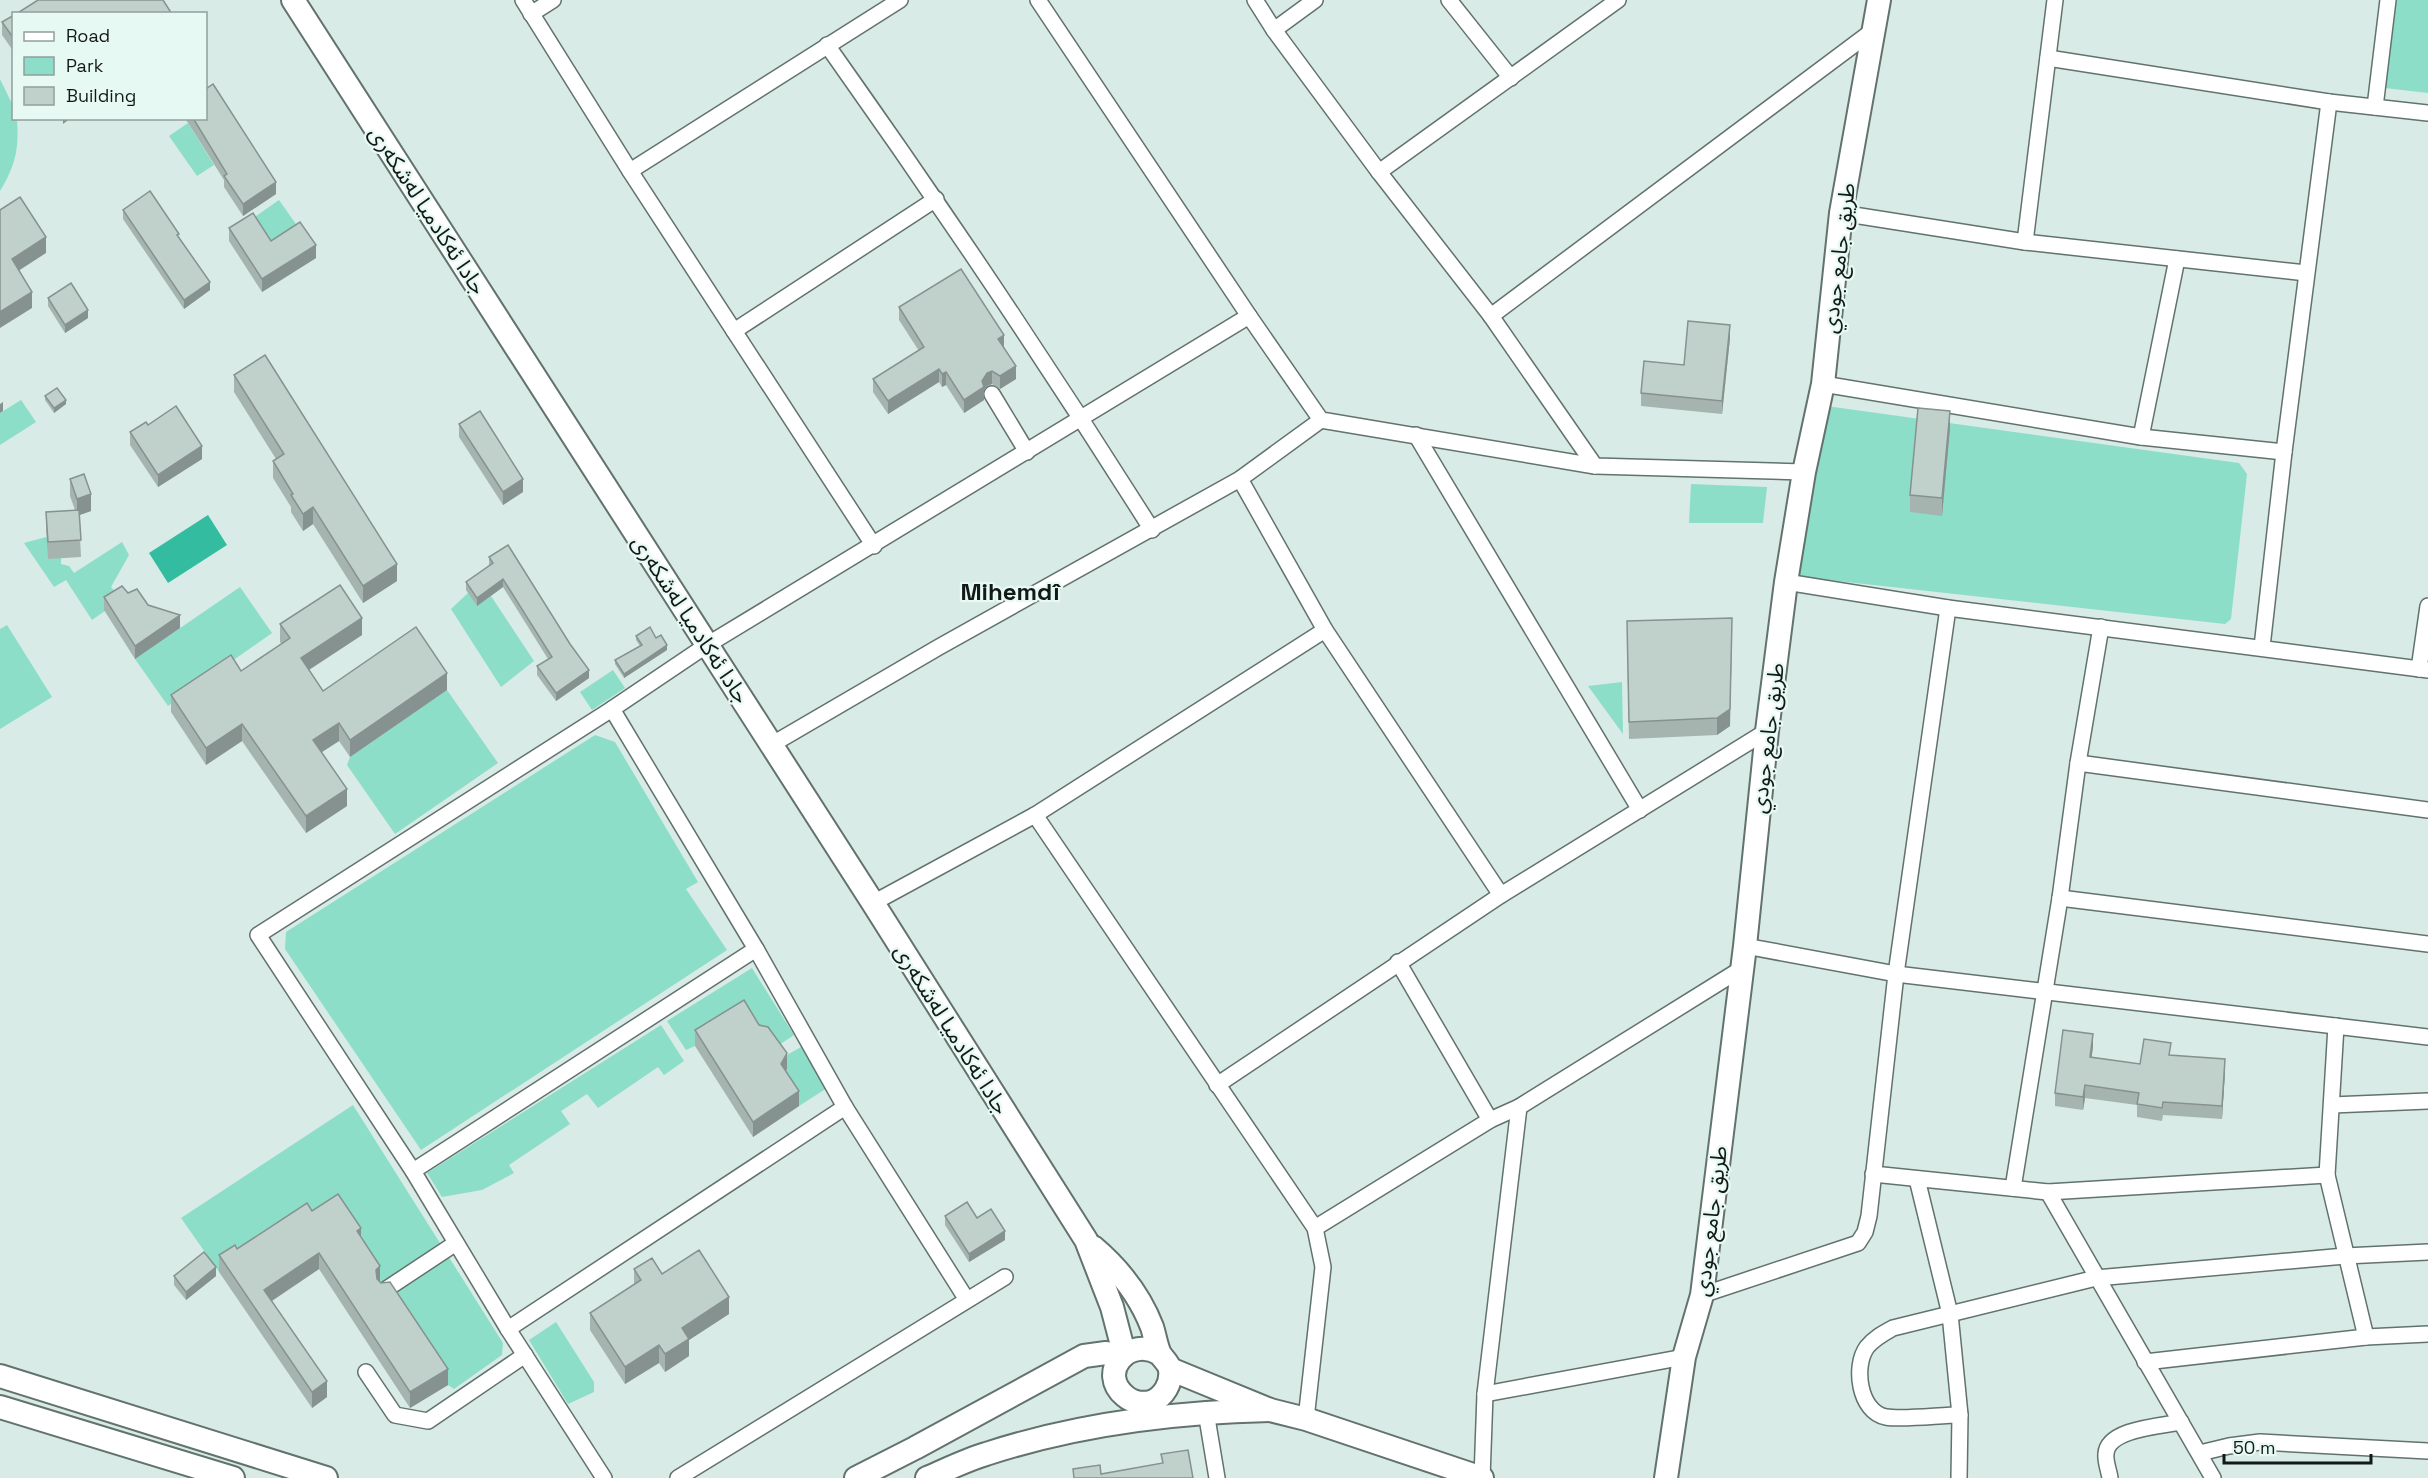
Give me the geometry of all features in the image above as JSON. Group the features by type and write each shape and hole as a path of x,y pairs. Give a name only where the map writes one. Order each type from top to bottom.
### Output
{"main road":[{"name":"جادا ئه‌كادميا له‌شكه‌رى","path":"294,0 873,903 1086,1240"},
{"name":"طريق جامع جودي","path":"1666,1478 1684,1357 1702,1295 1745,946 1767,731 1786,582 1804,472 1822,384 1841,213 1879,0"},
{"path":"1086,1240 1112,1307 1123,1355 1115,1371 1117,1386 1127,1398 1150,1400 1206,1412"},
{"path":"1086,1240 1125,1279 1140,1302 1152,1327 1170,1380 1166,1390 1150,1400 1124,1410 1110,1424"},
{"path":"856,1478 1084,1356 1106,1353 1123,1355 1143,1348 1165,1361 1270,1410 1306,1419 1482,1478"},
{"path":"0,1376 326,1478"},
{"path":"0,1407 233,1478"},
{"path":"934,1477 1005,1448 1067,1432 1206,1412 1270,1410"}],"street":[{"path":"523,0 630,171 874,546"},
{"path":"531,14 554,0"},
{"path":"630,171 900,0"},
{"path":"1038,0 1321,420"},
{"path":"1255,0 1274,30 1379,171 1491,316 1595,466"},
{"path":"1274,30 1315,0"},
{"path":"1449,0 1511,78"},
{"path":"1379,171 1618,0"},
{"path":"2025,242 2055,0"},
{"path":"2375,107 2388,0"},
{"path":"1491,316 1875,29"},
{"path":"827,45 936,199 1082,418 1152,530"},
{"path":"2048,58 2329,102 2428,113"},
{"path":"2262,647 2306,273 2329,102"},
{"path":"734,331 936,199"},
{"path":"1841,213 2025,242 2306,273"},
{"path":"2141,437 2176,259"},
{"path":"604,1478 508,1329 413,1170 258,935 612,709 707,645 874,546 1249,316"},
{"path":"1822,384 2141,437 2284,452"},
{"path":"992,394 1027,452"},
{"path":"771,745 939,647 1240,479 1321,420 1595,466 1804,472"},
{"path":"1416,435 1640,810"},
{"path":"1240,479 1326,630 1501,896"},
{"path":"1786,582 1948,608 2424,669 2428,606"},
{"path":"1702,1295 1858,1243 1865,1232 1869,1216 1896,974 1948,608"},
{"path":"2013,1188 2101,627"},
{"path":"873,903 1035,815 1326,630"},
{"path":"612,709 756,949 845,1107 967,1300"},
{"path":"1217,1085 1398,962 1767,731"},
{"path":"2078,763 2428,810"},
{"path":"1035,815 1315,1228 1323,1267 1306,1419"},
{"path":"2060,898 2428,944"},
{"path":"1745,946 1896,974 2428,1038"},
{"path":"413,1170 756,949"},
{"path":"1398,962 1490,1120"},
{"path":"1315,1228 1490,1120 1519,1107 1741,969"},
{"path":"2336,1026 2327,1175 2366,1337"},
{"path":"2332,1104 2428,1101"},
{"path":"508,1329 845,1107"},
{"path":"1482,1478 1485,1394 1519,1107"},
{"path":"1873,1173 2049,1191 2327,1175"},
{"path":"1917,1179 1950,1314 1960,1415 1959,1478"},
{"path":"2049,1191 2213,1478"},
{"path":"385,1290 456,1243"},
{"path":"1960,1415 1884,1417 1868,1404 1861,1385 1860,1363 1866,1347 1877,1337 1893,1328 2097,1278 2345,1256 2428,1252"},
{"path":"678,1478 1005,1277"},
{"path":"2145,1362 2366,1337 2428,1334"},
{"path":"366,1372 394,1415 428,1421 525,1355"},
{"path":"1485,1394 1684,1357"},
{"path":"1206,1412 1217,1478"},
{"path":"2110,1478 2106,1454 2109,1444 2119,1435 2181,1422"},
{"path":"2200,1453 2260,1442 2428,1451"}],"green space":[{"path":"2396,0 2428,0 2428,93 2385,88"},
{"path":"0,79 12,104 12,120 17,120 18,129 13,164 0,191"},
{"path":"188,123 214,165 197,176 169,136"},
{"path":"279,200 298,227 271,247 252,219"},
{"path":"21,400 36,422 0,445 0,413"},
{"path":"1819,405 2239,463 2247,474 2231,619 2225,624 1801,577 1793,568"},
{"path":"1691,484 1767,487 1763,523 1689,523"},
{"path":"46,537 61,558 61,564 69,566 74,573 122,542 129,555 111,587 122,599 92,620 66,580 54,587 24,543"},
{"path":"240,587 272,633 168,706 135,659"},
{"path":"468,593 491,596 534,661 501,687 451,609"},
{"path":"7,625 52,697 0,729 0,629"},
{"path":"613,670 625,688 592,710 580,692"},
{"path":"1622,682 1623,734 1588,686"},
{"path":"447,690 498,763 395,834 347,765 350,757"},
{"path":"595,735 615,742 698,882 686,889 727,950 421,1150 285,949 286,932"},
{"path":"752,968 794,1035 773,1049 695,1046 686,1050 667,1021"},
{"path":"661,1025 684,1061 664,1075 658,1067 598,1108 587,1094 561,1111 570,1124 509,1165 514,1173 482,1190 442,1197 427,1173"},
{"path":"801,1047 827,1088 799,1106 781,1079 780,1059"},
{"path":"353,1105 503,1343 502,1355 454,1389 448,1385 385,1290 361,1244 219,1272 181,1218"},
{"path":"556,1322 594,1382 594,1392 568,1404 529,1340"}],"shaded area":[{"path":"208,515 227,545 168,583 149,553"}],"building":[{"path":"38,0 163,0 171,12 19,12"},
{"path":"12,16 12,36 2,22"},
{"path":"213,84 276,182 243,204 224,176 227,174 194,120 207,120 207,88"},
{"path":"150,191 210,282 184,300 123,210"},
{"path":"20,197 46,237 12,259 32,292 0,312 0,210"},
{"path":"253,213 271,241 300,222 316,245 262,279 229,228"},
{"path":"961,269 1004,335 998,339 1016,366 1000,376 992,371 987,373 982,381 984,387 964,400 946,372 942,374 939,369 888,401 873,379 924,347 899,307"},
{"path":"71,283 88,310 65,325 48,298"},
{"path":"1688,321 1730,325 1722,401 1641,393 1644,361 1684,365"},
{"path":"265,355 397,564 363,586 313,507 303,514 291,495 293,494 273,461 284,454 234,375"},
{"path":"57,388 66,400 54,408 45,396"},
{"path":"176,406 202,446 158,475 130,432 146,422 148,425"},
{"path":"1918,408 1950,411 1942,498 1910,495"},
{"path":"480,411 523,479 503,492 459,424"},
{"path":"84,474 91,494 77,499 70,479"},
{"path":"79,510 81,540 48,542 46,512"},
{"path":"508,545 570,644 589,670 556,693 537,666 552,657 503,579 477,598 466,582 493,563 489,557"},
{"path":"340,585 362,618 301,658 323,691 416,627 447,673 350,740 339,723 313,740 347,789 306,816 242,724 206,748 171,695 231,655 241,671 290,638 280,624"},
{"path":"122,586 128,593 137,589 148,605 180,615 135,646 104,597"},
{"path":"1732,618 1730,709 1717,718 1629,722 1627,621"},
{"path":"650,627 656,638 661,635 667,645 624,674 615,660 642,645 636,636"},
{"path":"744,1000 759,1025 768,1027 787,1053 781,1064 799,1091 753,1122 695,1030"},
{"path":"2063,1030 2093,1034 2090,1057 2140,1064 2144,1039 2171,1043 2169,1055 2225,1059 2222,1106 2163,1102 2162,1108 2137,1104 2139,1093 2085,1085 2083,1097 2055,1093"},
{"path":"338,1194 361,1228 357,1231 380,1266 376,1270 377,1279 381,1283 390,1282 448,1369 410,1392 319,1253 264,1290 327,1381 312,1392 219,1255 235,1245 237,1249 307,1203 312,1211"},
{"path":"967,1202 977,1218 991,1209 1005,1231 969,1254 945,1216"},
{"path":"699,1250 729,1297 682,1328 689,1339 665,1354 659,1345 625,1367 590,1313 641,1280 634,1269 652,1258 662,1274"},
{"path":"204,1252 216,1267 186,1292 174,1276"},
{"path":"1188,1450 1193,1478 1074,1478 1073,1469 1100,1465 1101,1474 1163,1463 1161,1454"}],"district":[{"name":"Mihemdî","path":"1010,591"}]}
